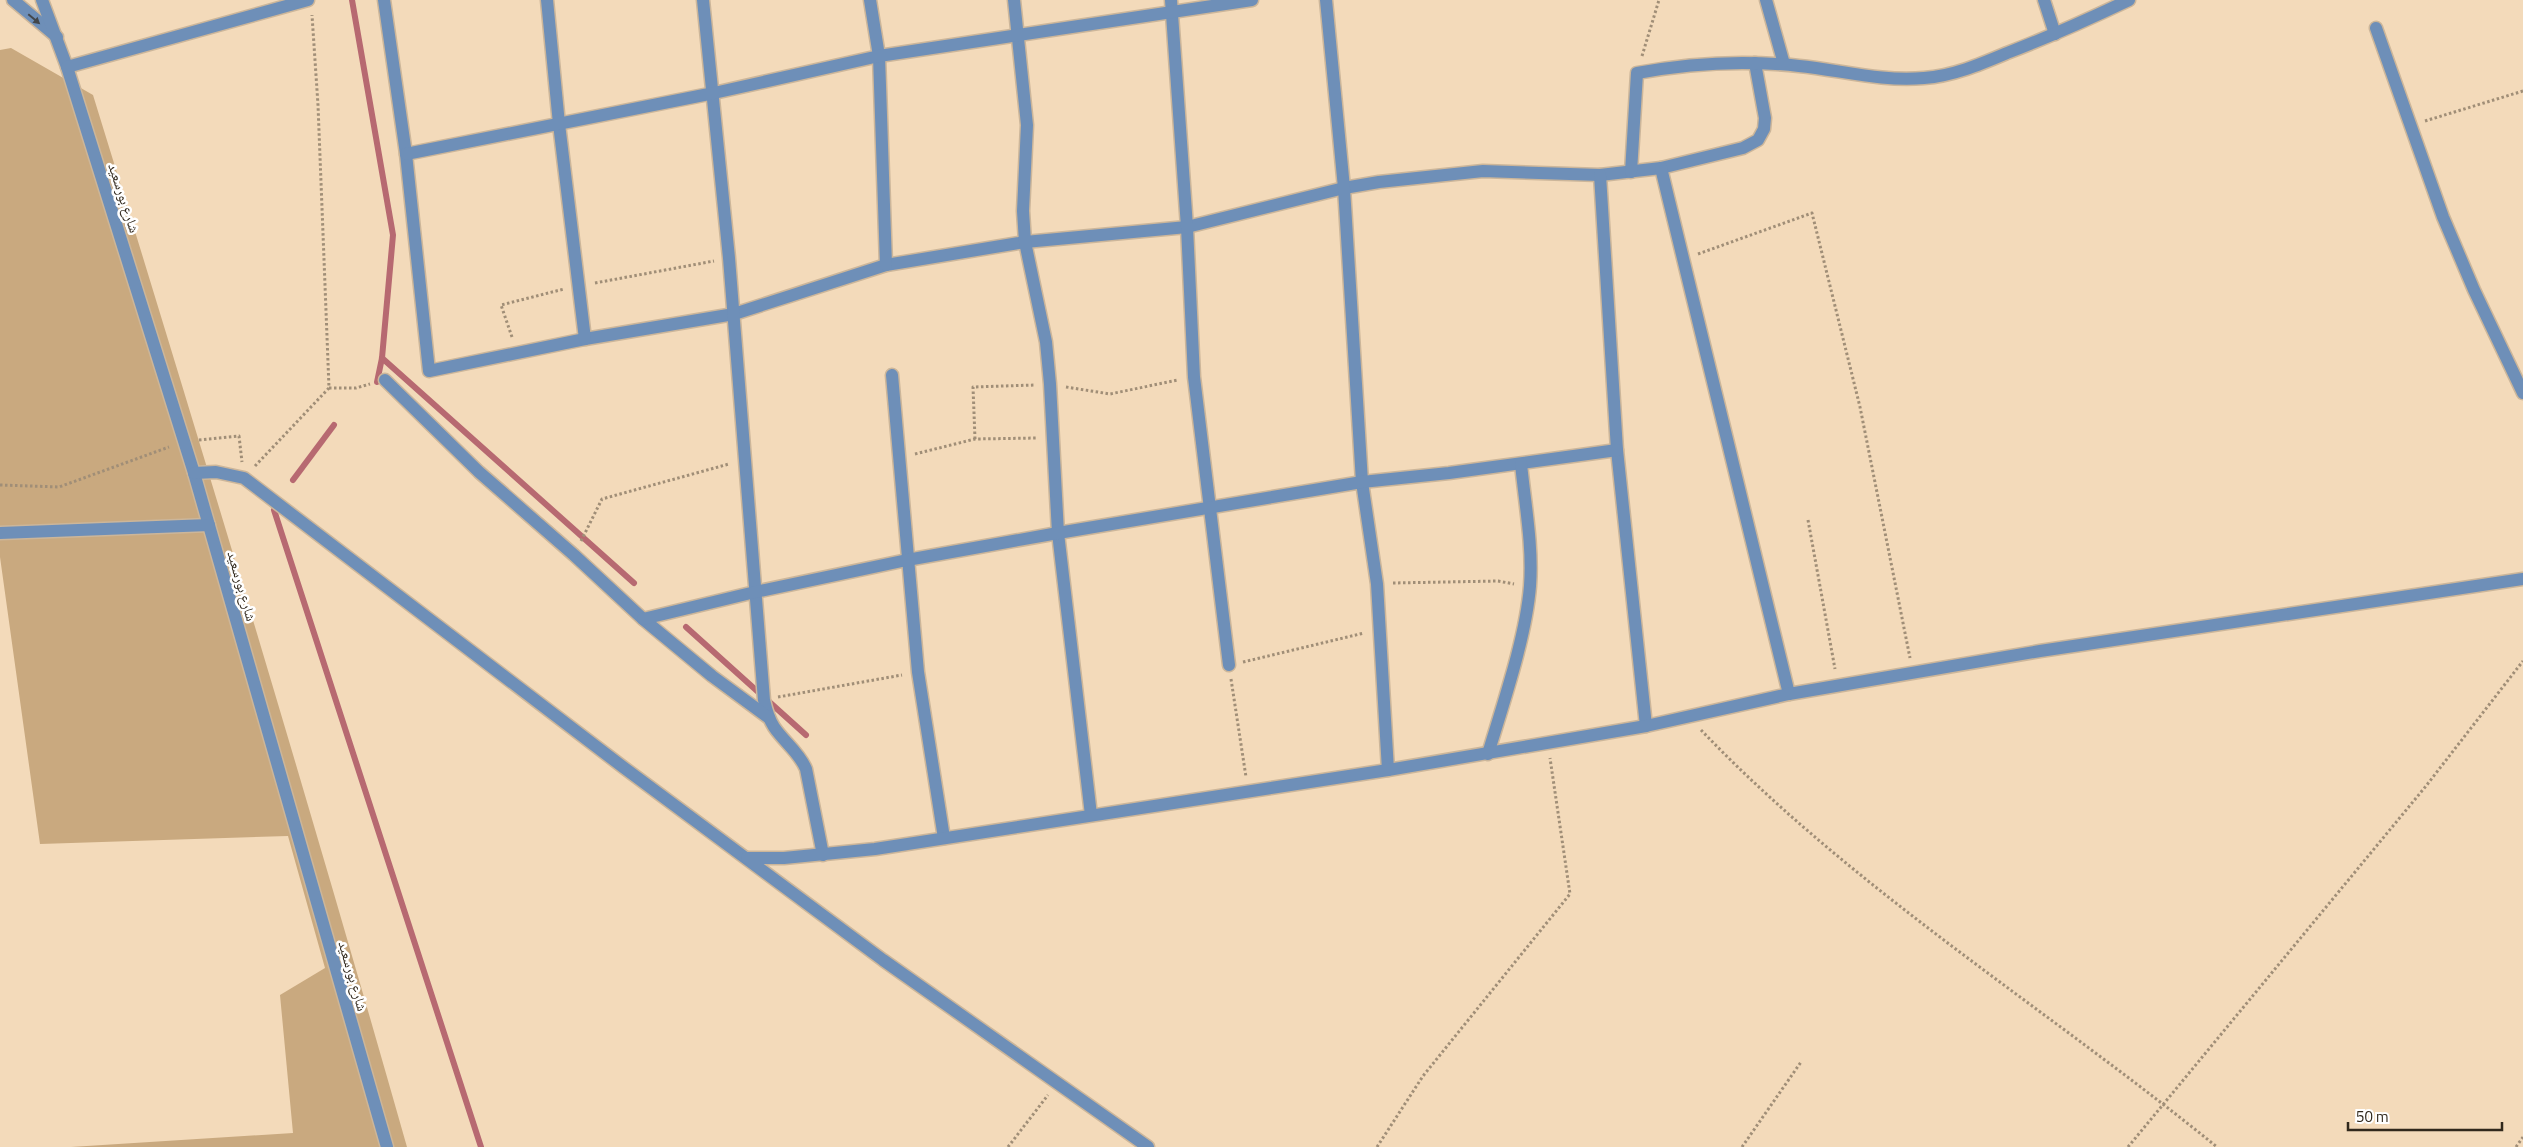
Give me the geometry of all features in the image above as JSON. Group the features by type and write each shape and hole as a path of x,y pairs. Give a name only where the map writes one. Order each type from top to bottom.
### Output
{"street":[{"path":"13,0 57,37"},
{"name":"شارع بورسعيد","path":"42,0 67,67 185,441 387,1147"},
{"path":"384,0 406,154 429,371 585,339 734,314 886,266 1025,242 1187,227 1344,188 1405,178 1474,172 1516,171 1600,175 1661,168 1743,148 1758,140 1764,129 1765,118 1755,62"},
{"path":"547,0 559,124 585,339"},
{"path":"703,0 714,93 729,258 764,700 768,718"},
{"path":"870,0 879,56 886,266"},
{"path":"1014,0 1027,125 1022,211 1025,242 1040,308 1050,384 1058,533 1092,815"},
{"path":"406,154 714,93 879,56 1017,34 1172,6 1252,0"},
{"path":"1326,0 1344,188 1362,482 1376,584 1388,770"},
{"path":"1766,0 1784,64"},
{"path":"2044,0 2055,34"},
{"path":"1631,172 1637,73 1693,64 1755,62 1897,79 1924,78 1950,74 1981,64 2055,34 2129,0"},
{"path":"67,67 310,5"},
{"path":"1172,6 1187,227 1194,377 1229,665"},
{"path":"2376,28 2457,253 2523,393"},
{"path":"1661,168 1789,694"},
{"path":"1600,175 1617,450 1646,726"},
{"path":"892,375 918,672 944,838"},
{"path":"385,380 479,472 574,554 643,620 768,718 802,760 806,769 823,855"},
{"path":"643,620 755,592 907,560 1058,533 1362,482 1521,464 1617,450"},
{"path":"1488,754 1512,671 1530,586 1528,532 1521,464"},
{"path":"194,473 216,472 244,478 530,697 883,960 1148,1147"},
{"path":"0,533 209,525"},
{"path":"747,858 823,855 1248,792 1488,754 1646,726 1789,694 2178,628 2523,579"}],"path":[{"path":"1637,73 1659,0"},
{"path":"244,478 329,388 318,105 310,5"},
{"path":"2410,126 2523,91"},
{"path":"1684,259 1812,213 1860,407 1914,673"},
{"path":"517,353 501,305 578,286 729,258"},
{"path":"975,440 973,387 1050,384 1110,394 1194,377"},
{"path":"0,485 59,487 185,441 239,436 244,478"},
{"path":"898,458 975,440 1054,438"},
{"path":"574,554 602,499 744,460"},
{"path":"1808,520 1838,686"},
{"path":"1376,584 1498,581 1530,586"},
{"path":"1248,792 1229,665 1379,630"},
{"path":"2128,1147 2426,786 2523,661"},
{"path":"764,700 918,672"},
{"path":"1688,716 1734,764 1825,845 1973,962 2164,1104 2217,1147"},
{"path":"1377,1147 1423,1076 1570,894 1548,742"},
{"path":"1742,1147 1801,1062"},
{"path":"1008,1147 1058,1083"},
{"path":"2516,1147 2523,1137"}],"shaded area":[{"path":"11,48 93,95 253,620 407,1147 71,1147 293,1133 280,995 325,968 288,836 40,844 0,557 0,50"}],"waterway":[{"path":"352,0 393,235 382,358 377,382"},
{"path":"382,358 634,583"},
{"path":"293,480 334,425"},
{"path":"274,510 481,1147"},
{"path":"686,627 806,735"}]}
